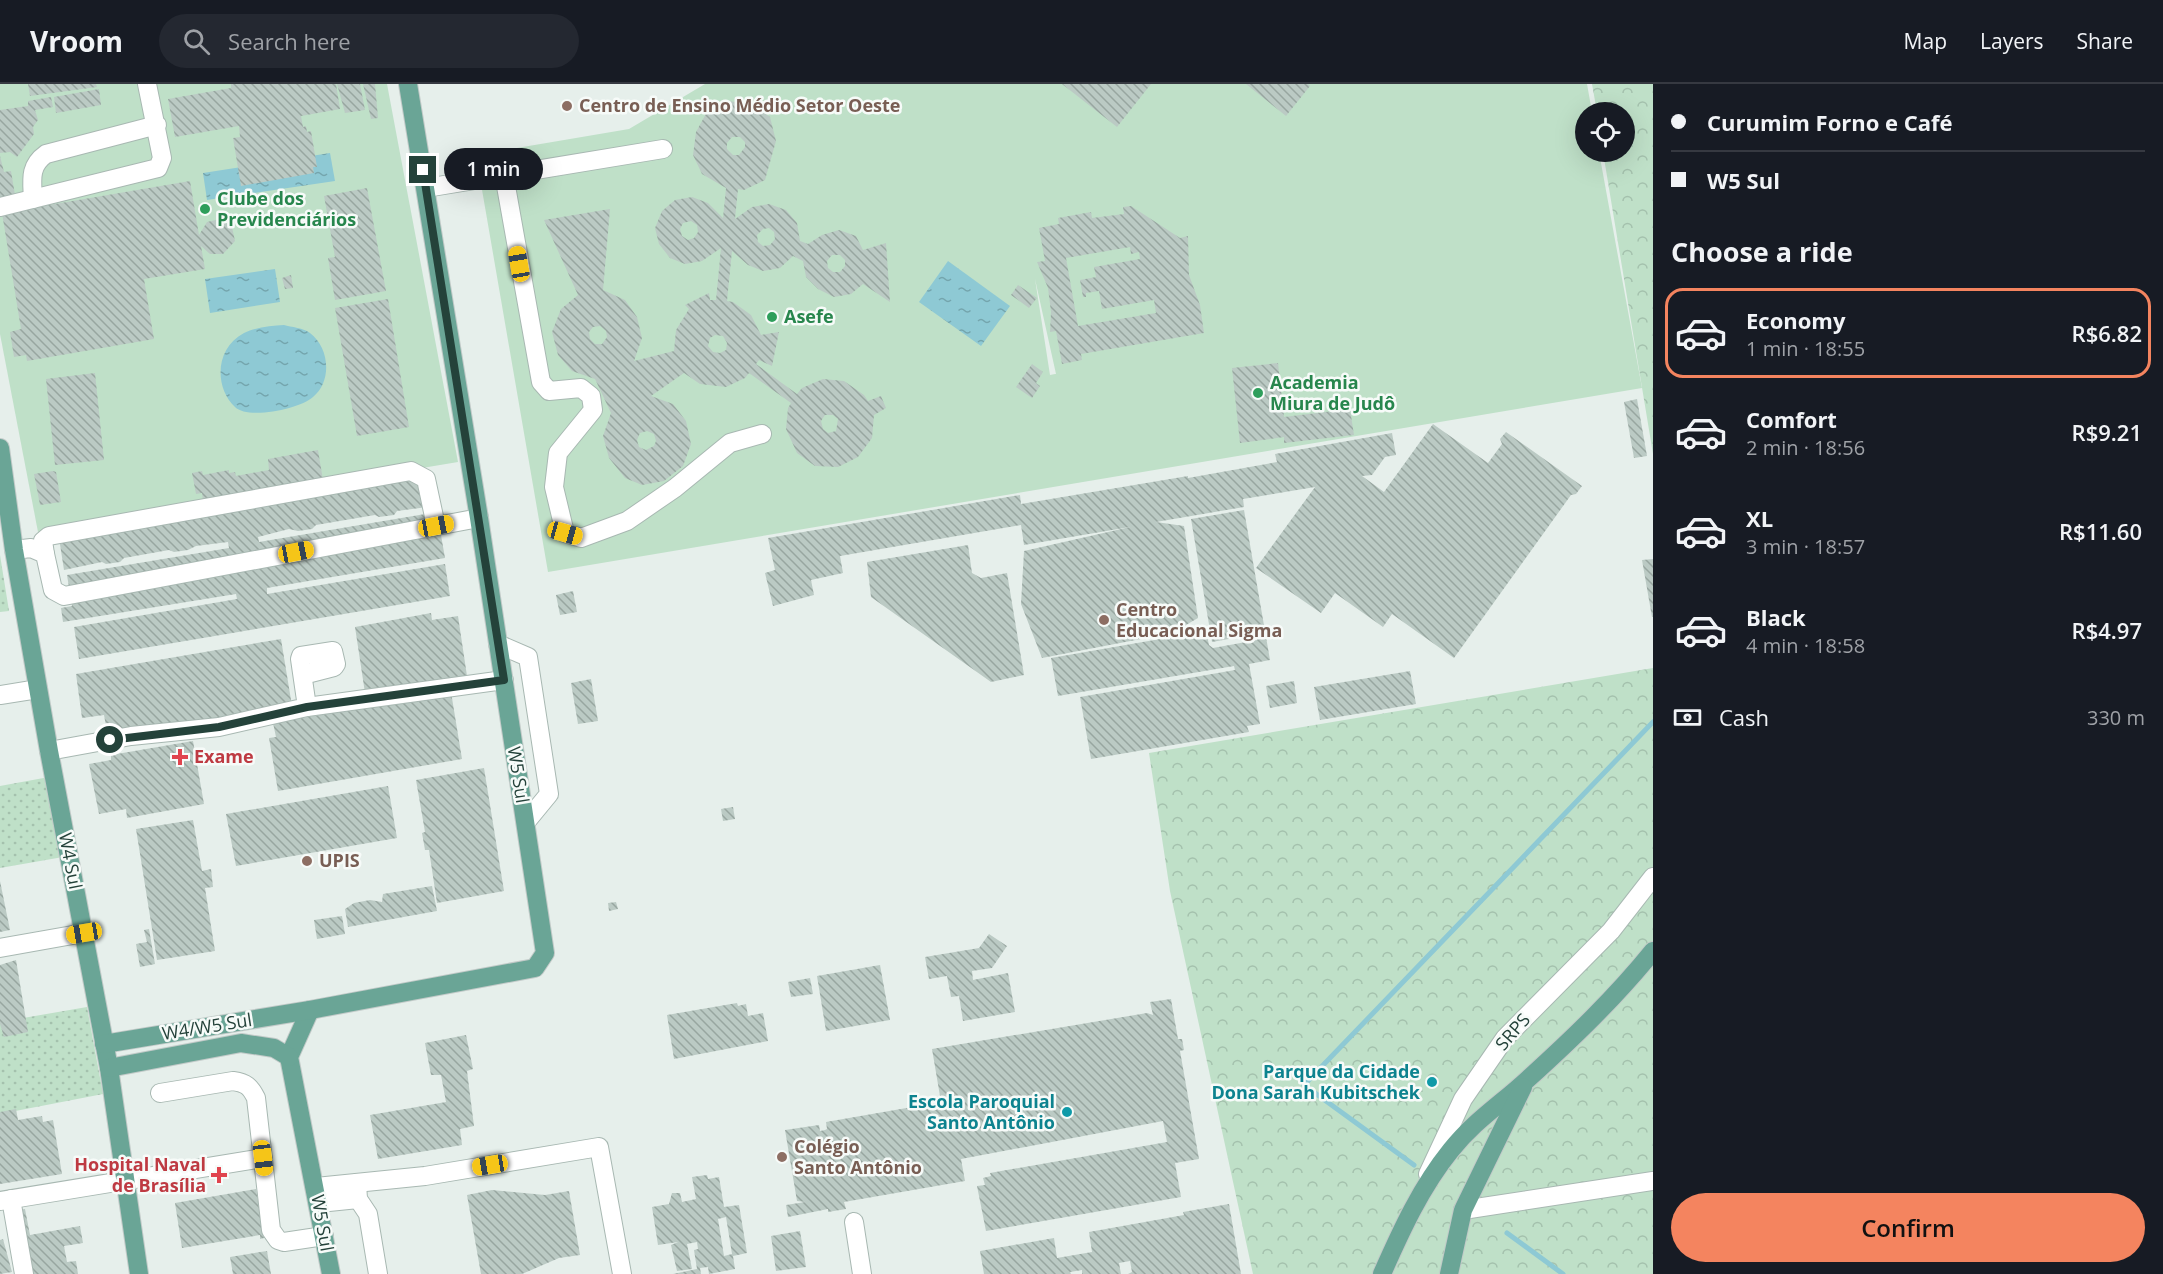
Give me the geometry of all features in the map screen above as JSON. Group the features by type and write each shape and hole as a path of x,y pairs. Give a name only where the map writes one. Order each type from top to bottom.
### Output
{"main road":[{"name":"W5 Sul","path":"310,1010 535,968 545,953 479,518 408,84"},
{"name":"W4 Sul","path":"0,448 14,550 49,751 109,1068 139,1274"},
{"name":"SRPS","path":"1382,1274 1410,1213 1450,1151 1482,1115 1526,1081 1605,1006 1653,951"},
{"name":"W4/W5 Sul","path":"104,1044 310,1010"},
{"path":"289,1057 310,1010"},
{"name":"W4/W5 Sul","path":"109,1068 241,1043 274,1048 289,1057"},
{"name":"W5 Sul","path":"289,1057 332,1274"},
{"name":"SRPS","path":"1449,1274 1463,1210 1526,1081"}],"street":[{"path":"0,207 155,170 162,158 147,84"},
{"path":"33,199 33,168 36,160 46,154 157,125"},
{"path":"426,188 663,149"},
{"path":"504,175 541,382 549,391 581,388 591,396 593,410 558,453 554,487 565,533 581,538 627,521 675,488 730,443 762,434"},
{"path":"436,526 426,479 411,471 49,536 43,541 53,590 64,596 479,518"},
{"path":"14,550 31,549 45,554"},
{"path":"498,644 528,657 549,794 526,822"},
{"path":"303,675 307,707"},
{"path":"49,751 131,736 219,727 307,707 504,680"},
{"path":"0,695 38,688"},
{"name":"SRPS","path":"1410,1213 1463,1099 1505,1038 1611,931 1653,877"},
{"path":"0,948 84,933"},
{"path":"160,1093 233,1081 244,1082 251,1088 256,1098 271,1230 278,1240 284,1242 324,1236"},
{"path":"317,1195 358,1191 425,1176 599,1147 622,1274"},
{"path":"24,1274 5,1200 263,1158"},
{"path":"1463,1210 1653,1181"},
{"path":"358,1191 368,1214 378,1274"},
{"path":"854,1222 862,1274"}],"green space":[{"name":"Clube dos Previdenciários","path":"0,84 387,84 458,462 38,532 0,334"},
{"path":"705,84 1587,84 1590,102 1575,102 1575,162 1601,162 1642,388 548,572 476,155 629,129","holes":["1035,279 1056,374 1050,375"]},
{"path":"1592,84 1653,84 1653,454 1605,162 1635,162 1635,102 1595,102"},
{"path":"0,555 9,611 0,612"},
{"name":"Parque da Cidade Dona Sarah Kubitschek","path":"1653,668 1653,1274 1253,1274 1170,891 1149,753"},
{"path":"49,777 63,857 0,868 0,786"},
{"path":"87,1007 103,1094 0,1114 0,1022"}],"water":[{"path":"330,153 335,181 207,200 203,173"},
{"path":"948,261 1010,306 981,346 919,302"},
{"path":"275,269 280,302 210,313 205,279"},
{"path":"284,325 304,330 317,339 325,356 326,374 323,383 313,397 286,409 262,413 242,411 228,399 223,389 221,368 227,348 244,333 264,327"}],"building":[{"path":"28,84 96,84 97,87 30,96"},
{"path":"231,84 336,84 340,109 301,116 303,127 306,126 307,132 311,131 317,167 313,167 314,173 241,186 233,138 240,137 239,126 175,137 168,99 231,88"},
{"path":"337,84 360,84 365,110 345,113"},
{"path":"363,84 375,84 378,118 371,119"},
{"path":"1062,84 1151,84 1117,127"},
{"path":"1246,84 1308,84 1310,86 1286,116"},
{"path":"99,89 101,105 56,113 54,97"},
{"path":"51,97 53,107 35,110 38,120 33,127 34,134 17,157 10,152 0,153 0,110 28,106 28,101"},
{"path":"728,101 751,104 770,117 776,141 765,180 744,190 738,189 735,219 752,207 769,204 786,210 797,223 800,241 808,244 822,235 839,230 856,236 863,250 886,243 890,302 863,284 851,294 834,297 818,289 806,277 803,261 793,256 780,268 763,271 748,265 732,251 727,301 733,302 751,315 761,335 779,332 772,366 759,360 756,364 797,394 802,388 823,379 844,381 864,395 868,401 881,396 886,408 874,415 872,438 858,457 838,467 815,466 797,453 786,429 788,408 791,403 749,373 745,378 726,387 700,384 684,373 651,396 673,404 686,421 691,444 683,466 664,481 642,485 625,478 609,458 603,436 611,413 595,379 572,371 558,355 552,332 561,309 578,295 544,220 610,209 603,290 625,300 637,317 642,338 634,361 674,351 676,330 689,309 685,305 709,293 710,300 716,300 721,248 702,261 685,264 670,258 659,244 655,228 662,211 675,200 692,197 708,203 723,218 726,188 702,174 693,155 696,132 708,110","holes":["732,137 740,137 745,142 745,147 739,155 733,155 727,149 727,143","691,221 697,225 698,232 694,238 688,240 682,236 680,229 683,223","769,228 774,232 775,239 770,245 763,246 758,242 757,235 763,229","832,255 840,255 845,260 845,266 840,272 833,272 828,268 827,261","600,326 606,331 607,337 602,344 595,344 590,339 589,332 593,327","715,335 723,336 727,343 726,350 720,353 713,352 708,346 710,338","825,415 833,415 838,419 836,431 828,433 823,429 821,421","647,431 654,434 656,441 654,446 646,450 639,447 637,440 640,433"]},
{"path":"0,156 4,172 11,171 17,207 0,210"},
{"path":"190,181 199,235 207,222 220,219 232,227 235,241 223,254 210,254 201,246 205,269 144,279 154,339 27,361 26,355 14,357 10,332 21,329 2,213"},
{"path":"367,188 386,291 335,300 328,258 335,257 324,196"},
{"path":"1131,206 1180,238 1188,236 1189,275 1200,305 1204,333 1081,354 1082,360 1062,364 1056,331 1050,332 1051,312 1048,288 1037,262 1045,261 1039,228 1059,224 1058,218 1091,212 1092,218 1124,214 1123,207","holes":["1130,247 1131,254 1139,252 1140,259 1094,267 1096,277 1080,280 1083,297 1086,297 1086,293 1099,291 1102,309 1154,300 1156,313 1078,326 1066,258"]},
{"path":"291,275 293,288 285,289 282,278"},
{"path":"1018,285 1037,298 1029,308 1011,295"},
{"path":"388,299 409,427 357,436 335,308"},
{"name":"Academia Miura de Judô","path":"1278,363 1284,417 1350,409 1354,435 1284,443 1284,437 1240,443 1232,368"},
{"path":"1032,364 1043,372 1036,383 1040,386 1032,398 1016,387"},
{"path":"95,373 104,460 55,465 46,379"},
{"path":"1637,399 1647,456 1634,458 1624,402"},
{"path":"1433,424 1488,463 1502,444 1500,439 1506,432 1582,486 1576,494 1571,495 1454,658 1392,614 1383,627 1335,593 1321,613 1256,568 1315,487 1243,499 1244,507 1156,522 1184,526 1198,618 1172,633 1042,658 1021,604 1024,551 1130,527 1024,545 1021,525 840,556 843,573 811,580 814,595 773,606 765,573 775,570 768,538 1020,495 1021,504 1188,476 1188,478 1277,462 1275,454 1392,433 1396,455 1385,457 1372,475 1362,476 1384,492"},
{"path":"318,450 323,480 203,501 202,493 196,494 192,473 202,471 203,475 229,470 229,473 235,472 236,476 269,470 268,459"},
{"path":"56,472 61,502 40,505 34,474"},
{"path":"430,474 435,506 397,511 394,515 379,517 375,515 316,525 312,529 298,531 289,529 258,537 259,542 437,512 445,558 267,588 267,594 445,564 450,596 79,659 74,627 237,599 236,594 63,622 61,608 72,606 67,575 229,548 228,542 196,546 188,550 174,552 169,550 124,558 120,562 106,564 102,562 64,570 59,538"},
{"path":"1244,510 1270,660 1249,664 1260,724 1247,726 1249,732 1091,759 1080,697 1235,670 1234,666 1058,696 1051,658 1206,631 1209,645 1213,648 1257,640 1256,634 1212,642 1191,519"},
{"path":"968,545 972,573 981,578 1007,573 1024,675 991,682 871,597 867,562"},
{"path":"1653,559 1653,617 1652,617 1642,560"},
{"path":"573,591 577,612 560,615 556,595"},
{"path":"431,613 432,620 458,616 467,676 365,693 355,627"},
{"path":"281,639 292,706 108,737 104,715 82,718 76,674"},
{"path":"1410,671 1416,704 1320,720 1314,687"},
{"path":"591,679 598,721 578,724 571,683"},
{"path":"1294,681 1297,703 1270,708 1266,686"},
{"path":"451,692 462,759 278,791 269,738 276,737 273,723"},
{"path":"193,741 204,804 127,818 126,809 99,814 89,764 111,760 111,755"},
{"path":"484,768 504,891 437,903 429,850 425,850 422,833 425,832 416,780"},
{"path":"388,786 397,838 236,866 226,814"},
{"path":"733,807 735,819 723,821 721,809"},
{"path":"193,820 202,871 211,869 213,887 205,888 215,951 157,960 136,829"},
{"path":"0,881 10,930 0,932"},
{"path":"432,886 437,911 348,927 345,909 354,903 370,900 382,902 383,894"},
{"path":"616,902 618,909 609,911 608,903"},
{"path":"342,916 345,934 317,939 314,920"},
{"path":"149,929 155,964 140,967 136,944 147,942 144,930"},
{"path":"989,934 1007,946 992,968 972,971 973,980 1008,973 1015,1012 963,1021 959,996 951,997 947,976 929,979 925,957 979,948"},
{"path":"16,960 28,1032 4,1037 0,1024 0,965"},
{"path":"880,965 890,1020 826,1031 817,976"},
{"path":"810,978 813,994 791,997 788,982"},
{"name":"Escola Paroquial Santo Antônio","path":"1171,999 1178,1039 1182,1039 1184,1050 1180,1051 1199,1159 1175,1163 1181,1197 986,1231 977,1186 985,1185 983,1178 991,1176 990,1173 1167,1142 1163,1121 961,1159 965,1181 844,1202 846,1209 828,1212 828,1209 788,1217 786,1205 805,1202 797,1201 785,1130 819,1125 820,1131 827,1129 826,1122 941,1102 932,1049 1147,1013 1153,1015 1150,1002"},
{"path":"737,1003 738,1006 746,1004 748,1016 763,1013 768,1041 674,1059 667,1015"},
{"path":"466,1035 473,1069 467,1071 474,1126 460,1129 462,1145 378,1159 370,1115 446,1102 441,1075 431,1075 425,1043"},
{"path":"16,1109 18,1120 42,1116 43,1122 53,1120 62,1174 0,1184 0,1112"},
{"path":"707,1175 708,1179 719,1177 724,1207 739,1205 747,1253 733,1256 735,1269 709,1274 708,1267 700,1268 701,1274 673,1274 697,1269 694,1250 698,1249 697,1242 687,1244 692,1269 677,1271 671,1245 678,1242 658,1245 652,1207 669,1204 672,1193 680,1193 682,1202 696,1199 692,1177","holes":["726,1217 732,1254 724,1256 718,1219"]},
{"path":"256,1189 263,1232 268,1237 260,1239 260,1235 182,1248 175,1203"},
{"path":"492,1190 545,1195 569,1191 580,1255 559,1258 522,1274 481,1274 467,1195"},
{"path":"1229,1204 1241,1274 1128,1274 1132,1272 1130,1261 1119,1263 1121,1274 1082,1274 1082,1270 1070,1272 1071,1274 984,1274 980,1251 1054,1238 1057,1258 1092,1252 1089,1232 1184,1215 1183,1212"},
{"path":"25,1209 30,1235 80,1226 83,1243 64,1246 67,1262 76,1261 78,1274 26,1274 16,1210"},
{"path":"800,1231 806,1267 776,1271 771,1236"},
{"path":"3,1239 12,1272 0,1274 0,1240"},
{"path":"267,1251 271,1274 233,1274 230,1257"}],"waterway":[{"path":"1414,1165 1304,1085 1653,722"},
{"path":"1507,1233 1563,1274"}],"place":[{"name":"Centro de Ensino Médio Setor Oeste","path":"567,106"},
{"name":"Clube dos Previdenciários","path":"205,209"},
{"name":"Asefe","path":"772,317"},
{"name":"Academia Miura de Judô","path":"1258,393"},
{"name":"Centro Educacional Sigma","path":"1104,620"},
{"name":"Exame","path":"180,757"},
{"name":"UPIS","path":"307,861"},
{"name":"Parque da Cidade Dona Sarah Kubitschek","path":"1432,1082"},
{"name":"Escola Paroquial Santo Antônio","path":"1067,1112"},
{"name":"Colégio Santo Antônio","path":"782,1157"},
{"name":"Hospital Naval de Brasília","path":"219,1175"}],"route":[{"path":"110,740 168,731 219,727 307,707 504,680 423,170"}]}
